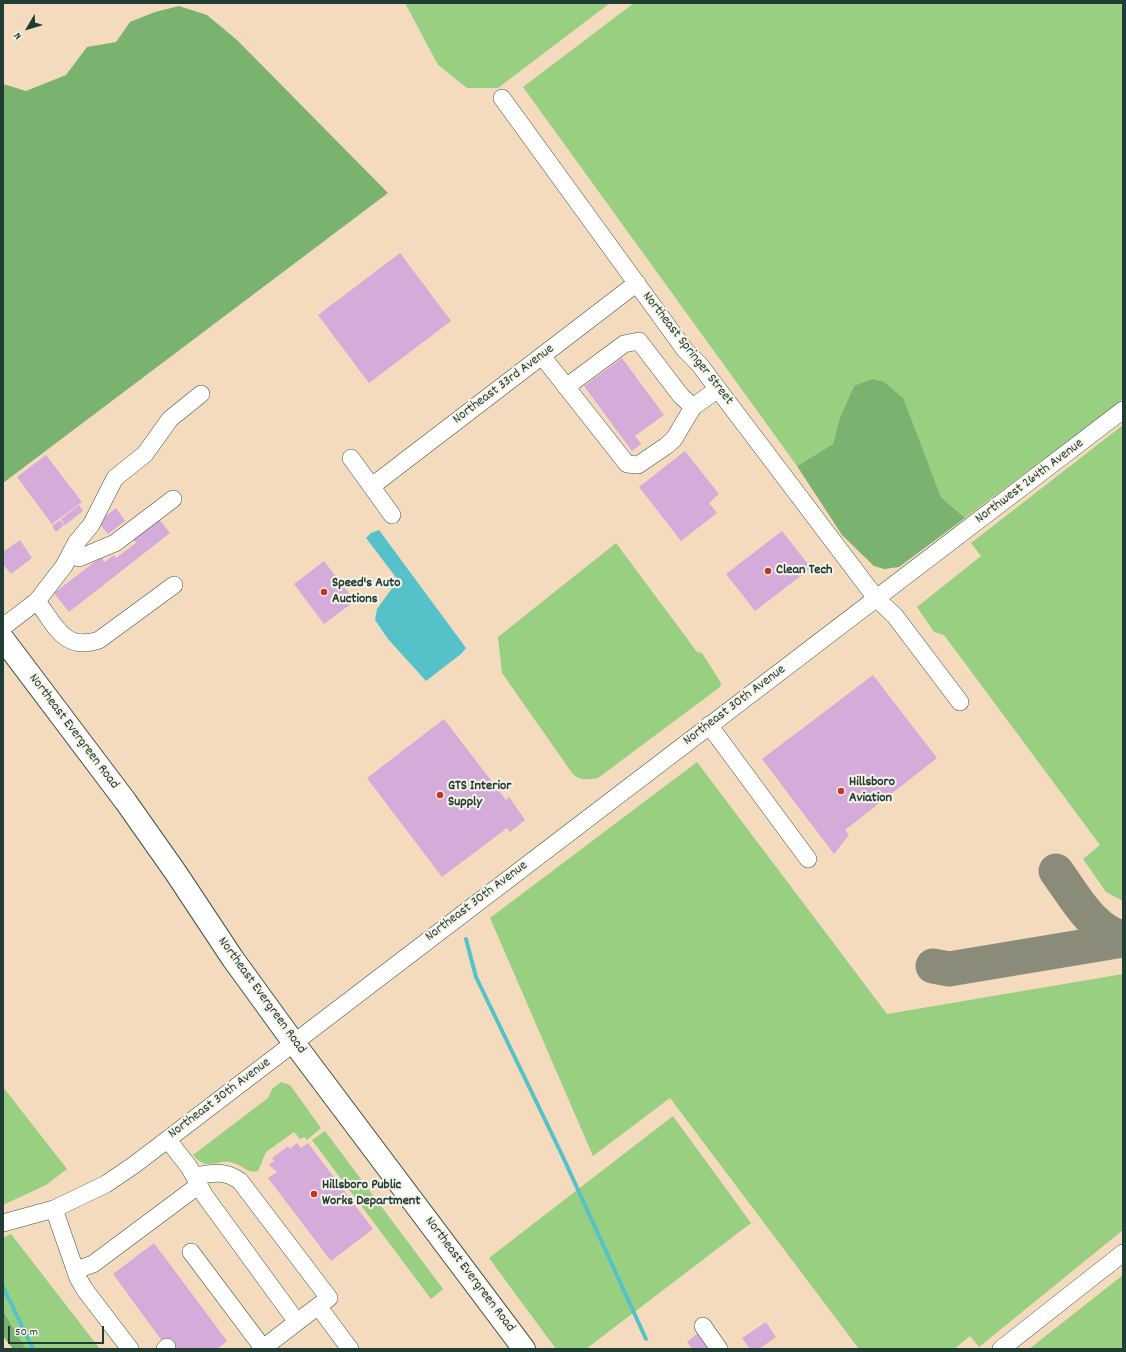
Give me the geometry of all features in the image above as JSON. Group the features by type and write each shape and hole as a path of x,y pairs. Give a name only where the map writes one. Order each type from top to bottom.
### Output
{"main road":[{"name":"Northeast Evergreen Road","path":"3,639 126,802 233,959 294,1043 524,1349"}],"street":[{"name":"Northeast Springer Street","path":"502,98 685,350 699,364 718,388 876,598 895,616 960,702"},
{"name":"Northeast 33rd Avenue","path":"372,486 637,284"},
{"path":"566,387 624,344 639,341 681,396 693,407"},
{"path":"542,356 627,464 638,465 666,446 674,439 693,407 718,388"},
{"path":"3,627 37,601 64,566 76,543 91,525 115,478 145,454 170,418 201,394"},
{"name":"Northwest 264th Avenue","path":"937,553 1123,410"},
{"path":"351,458 392,515"},
{"path":"70,555 79,558 115,543 173,499"},
{"name":"Northeast 30th Avenue","path":"3,1223 54,1209 106,1184 134,1165 937,553"},
{"path":"37,601 64,637 75,643 86,645 100,640 174,585"},
{"path":"709,726 808,859"},
{"path":"168,1140 189,1166 205,1196 297,1322"},
{"path":"76,1270 93,1264 197,1180 211,1174 230,1174 240,1181 328,1298 263,1348 191,1252"},
{"path":"54,1209 76,1270 85,1290 130,1349"},
{"path":"1001,1349 1123,1253"},
{"path":"318,1306 350,1349"},
{"path":"703,1326 719,1349"}],"green space":[{"path":"405,3 610,3 498,88 467,88 438,65"},
{"path":"634,3 1123,3 1123,399 965,518 941,497 925,456 854,386 840,417 833,444 797,466 523,87"},
{"path":"179,6 207,15 237,40 388,193 3,483 3,84 26,91 66,75 87,47 116,42 130,22 155,12"},
{"path":"873,379 884,382 903,398 941,497 965,518 899,567 884,569 874,566 842,535 797,466 833,444 840,417 854,386"},
{"path":"1123,425 1123,901 1106,892 1083,859 1100,845 944,635 934,632 917,607 981,556 971,543"},
{"path":"616,543 697,652 702,653 721,683 720,687 598,778 581,779 572,773 502,673 498,637"},
{"path":"697,762 887,1014 1123,974 1123,1230 979,1347 970,1336 954,1349 859,1349 670,1098 593,1156 490,918"},
{"path":"281,1082 290,1085 321,1128 307,1140 304,1137 300,1139 294,1132 266,1152 258,1171 255,1172 249,1171 229,1162 204,1163 199,1161 193,1155 268,1098 272,1089"},
{"path":"3,1087 67,1169 46,1185 3,1205"},
{"path":"673,1116 751,1223 586,1349 556,1349 489,1258"},
{"path":"325,1131 443,1289 431,1299 312,1140"},
{"path":"11,1234 100,1349 26,1349 3,1311 3,1238"},
{"path":"1123,1275 1123,1349 1029,1349"},
{"path":"3,1311 26,1349 13,1349 3,1336"}],"water":[{"path":"379,530 466,648 461,654 426,681 388,639 375,620 377,609 398,580 366,538 371,533"}],"building":[{"path":"400,253 451,321 369,383 318,315"},
{"path":"622,358 664,415 635,436 641,444 632,451 584,386"},
{"path":"685,451 719,494 709,503 717,513 681,541 639,487"},
{"path":"46,455 82,502 52,524 17,477"},
{"path":"79,505 83,511 65,525 61,519"},
{"path":"116,508 125,521 108,534 98,522"},
{"path":"159,519 170,533 69,612 54,593 101,557 105,562 114,555 116,558 136,543 133,539"},
{"path":"60,520 64,525 56,532 52,526"},
{"name":"Clean Tech","path":"782,531 811,568 755,611 726,574"},
{"path":"20,540 32,558 11,574 3,564 3,552"},
{"name":"Speed's Auto Auctions","path":"324,561 355,601 324,624 294,584"},
{"name":"Hillsboro Aviation","path":"873,675 937,758 845,830 849,835 834,854 762,759"},
{"name":"GTS Interior Supply","path":"444,719 506,800 509,797 525,820 510,832 507,828 442,877 367,778"},
{"name":"Hillsboro Public Works Department","path":"297,1143 301,1148 308,1143 373,1229 331,1261 268,1178 277,1172 269,1165 274,1161 272,1158 288,1146 290,1149"},
{"path":"154,1243 227,1341 217,1349 168,1349 113,1274"},
{"path":"766,1322 776,1337 759,1349 750,1349 742,1338"},
{"path":"698,1333 710,1349 692,1349 687,1342"}],"waterway":[{"path":"466,939 476,977 563,1157 646,1339"},
{"path":"3,1287 33,1349"}],"taxiway":[{"path":"1056,871 1077,901 1093,920 1102,928 1123,938"},
{"path":"933,966 949,969 1123,940"}],"place":[{"name":"Clean Tech","path":"768,571"},
{"name":"Speed's Auto Auctions","path":"324,592"},
{"name":"Hillsboro Aviation","path":"841,791"},
{"name":"GTS Interior Supply","path":"440,795"},
{"name":"Hillsboro Public Works Department","path":"314,1194"}]}
